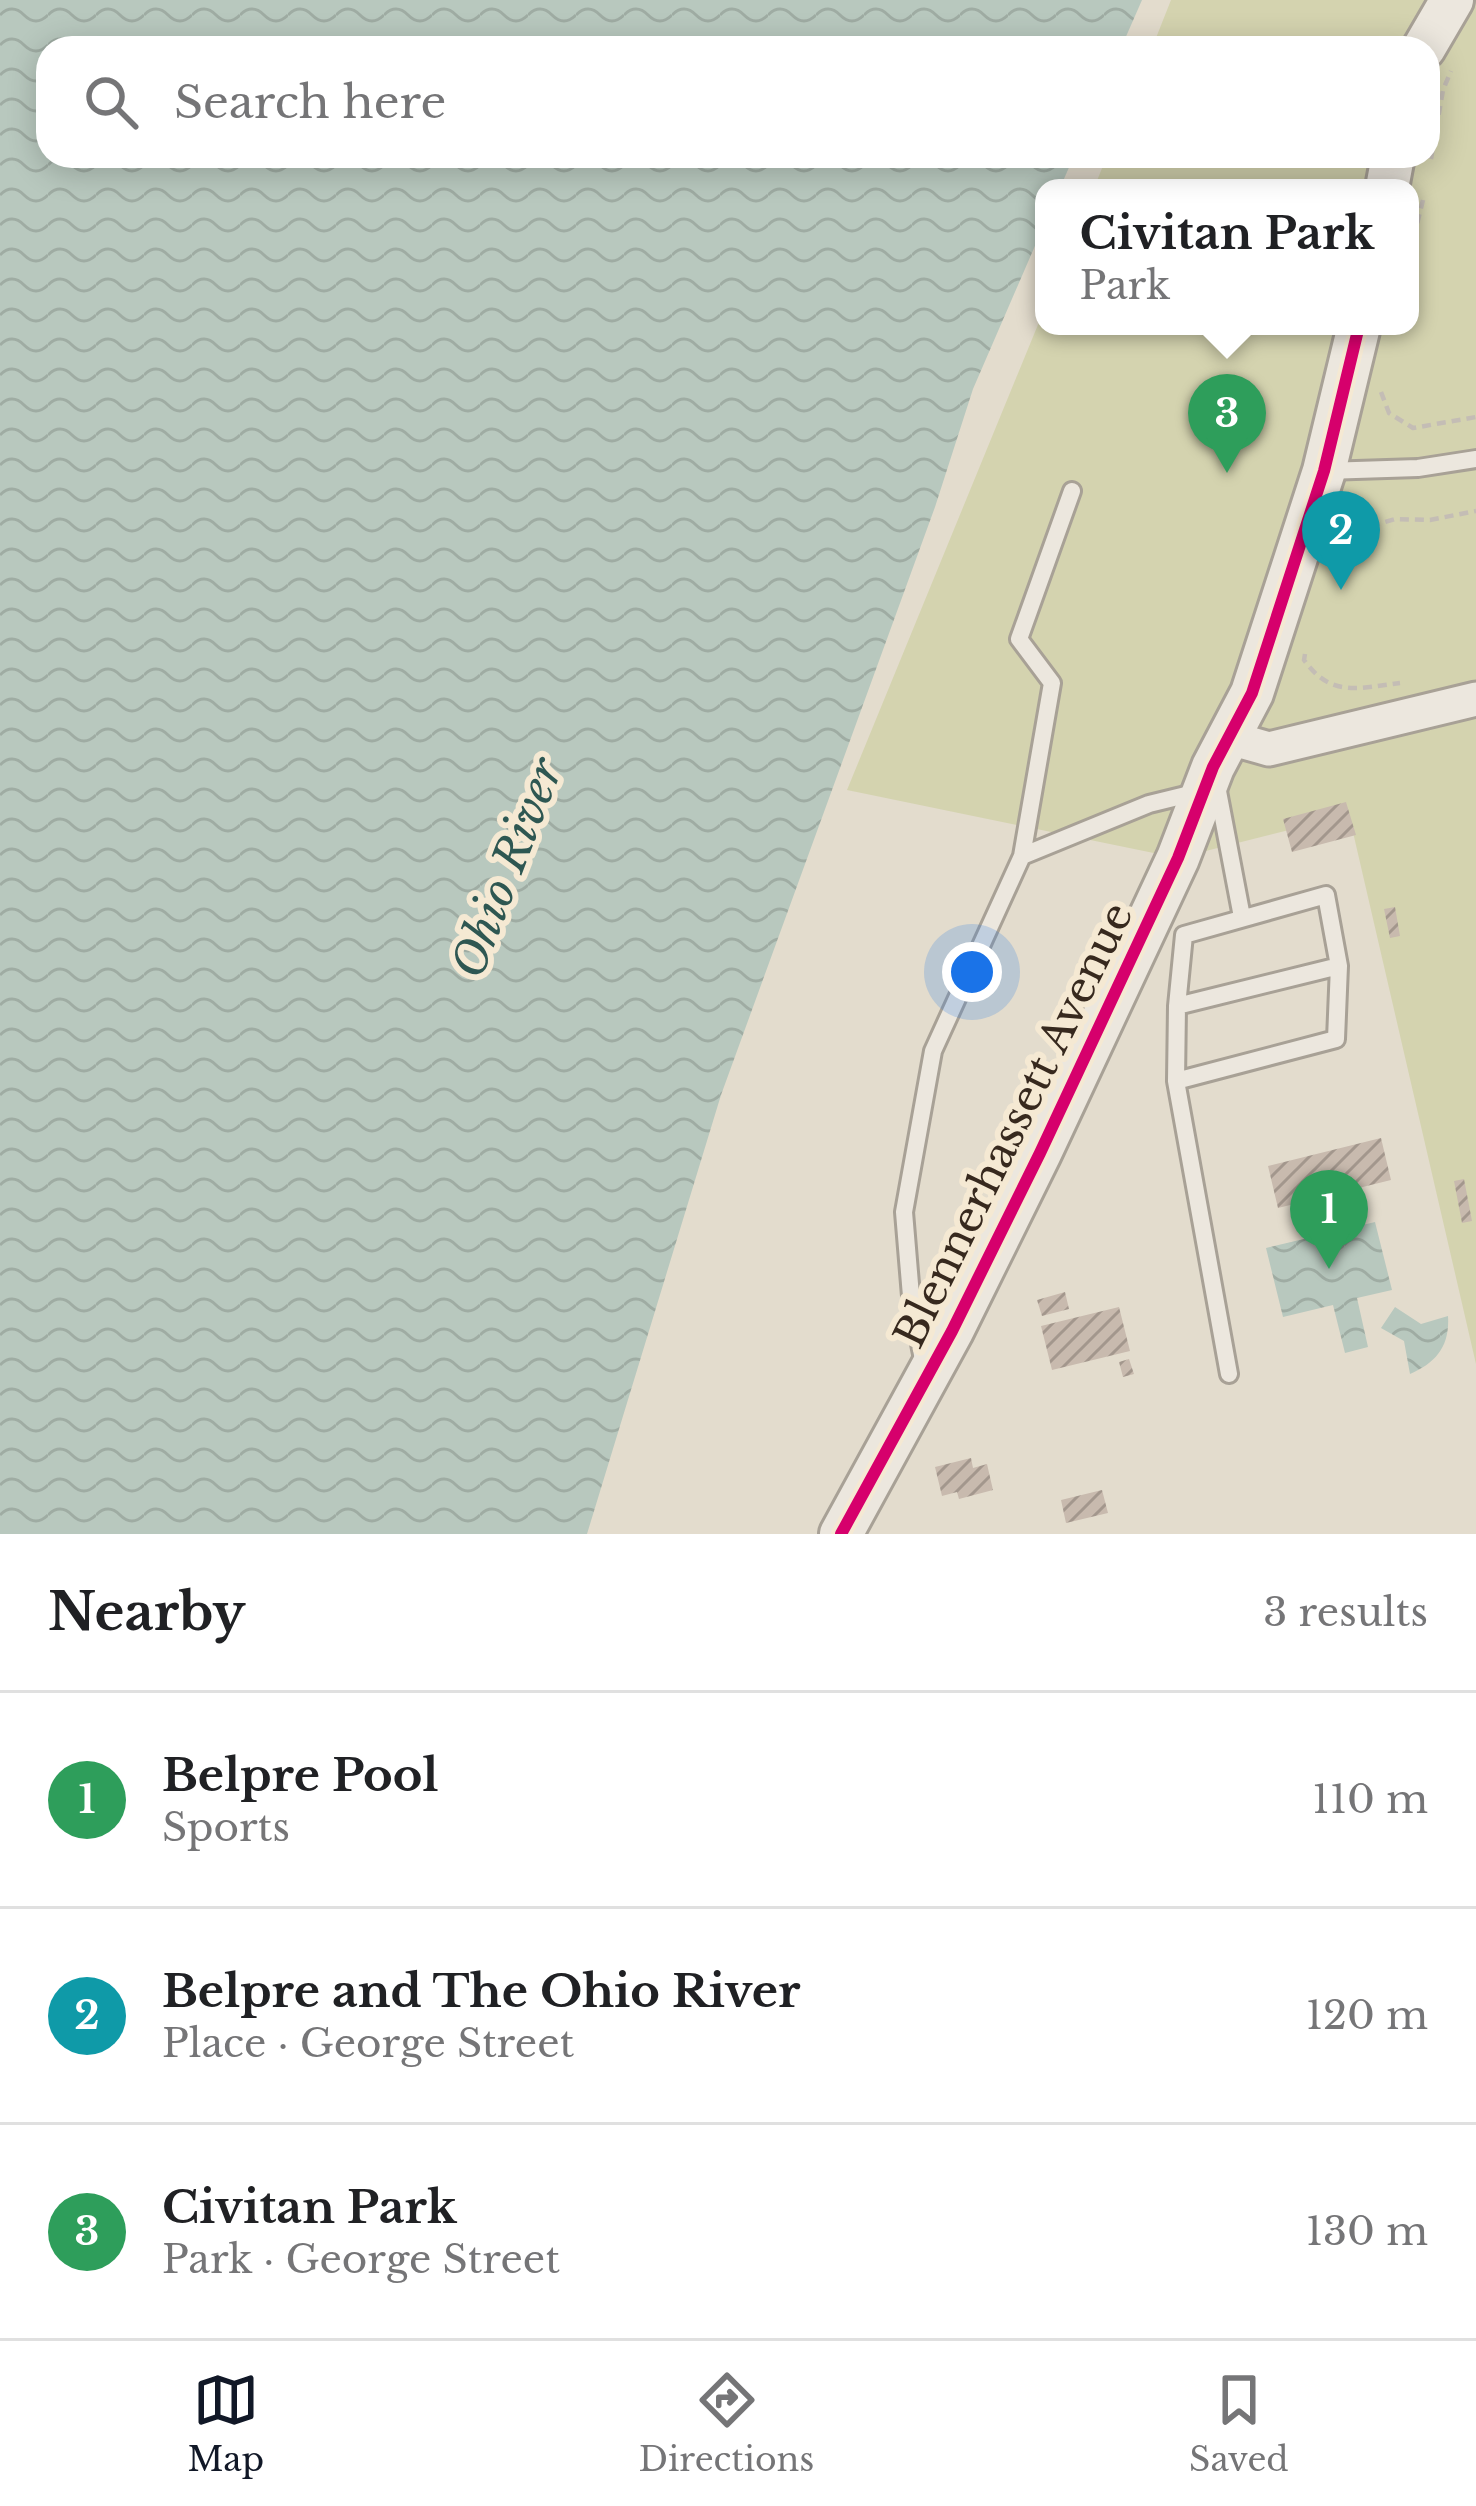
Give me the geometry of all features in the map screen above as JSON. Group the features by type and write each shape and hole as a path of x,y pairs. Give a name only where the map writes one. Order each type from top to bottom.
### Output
{"street":[{"path":"1441,53 1452,0"},
{"name":"Blennerhassett Avenue","path":"841,1534 1040,1153 1252,692 1324,471 1357,335"},
{"path":"1216,765 1476,699"}],"lane":[{"path":"1324,471 1418,468 1476,459"},
{"path":"926,1378 911,1296 904,1212 934,1052 1022,856 1052,683 1019,639 1072,491"},
{"path":"1022,856 1150,804 1216,765 1242,917"},
{"path":"1176,1081 1336,1039 1339,966 1326,895 1184,935 1176,1081 1229,1374"},
{"path":"1177,1006 1339,966"}],"path":[{"path":"1440,97 1441,53"},
{"path":"1381,394 1389,412 1413,428 1476,417"},
{"path":"1327,575 1362,529 1396,518 1430,520 1476,511"},
{"path":"1306,646 1304,660 1319,681 1349,689 1408,682"}],"green space":[{"path":"1171,0 1476,0 1476,1364 1349,815 1178,858 847,790 1035,332 1419,335 1419,179 1098,179 1102,168 1440,168 1440,36 1157,36"}],"water":[{"name":"Ohio River","path":"0,0 1142,0 1126,36 36,36 36,168 1069,168 1064,179 1035,179 1035,246 973,389 935,507 721,1095 587,1534 0,1534"},
{"path":"1375,1222 1392,1290 1357,1298 1368,1347 1345,1353 1333,1305 1283,1317 1266,1248"},
{"path":"1395,1307 1421,1324 1448,1316 1440,1352 1410,1374 1404,1341 1381,1328"}],"building":[{"path":"1346,802 1356,835 1292,852 1283,819"},
{"path":"1395,907 1400,936 1390,938 1384,909"},
{"path":"1381,1138 1391,1180 1278,1208 1268,1166"},
{"path":"1464,1179 1472,1221 1462,1223 1454,1181"},
{"path":"1065,1292 1069,1309 1042,1316 1037,1300"},
{"path":"1119,1307 1130,1351 1052,1370 1041,1326"},
{"path":"1129,1359 1134,1374 1123,1377 1119,1362"},
{"path":"971,1458 973,1468 987,1464 993,1490 959,1499 957,1492 942,1496 935,1467"},
{"path":"1102,1490 1108,1513 1066,1523 1061,1500"}],"cycle path":[{"path":"841,1534 952,1331 1040,1153 1178,858 1213,767 1252,693 1324,471 1357,335"}],"place":[{"name":"Civitan Park","path":"1227,473"},
{"name":"Belpre and The Ohio River","path":"1341,590"},
{"name":"Belpre Pool","path":"1329,1269"}]}
